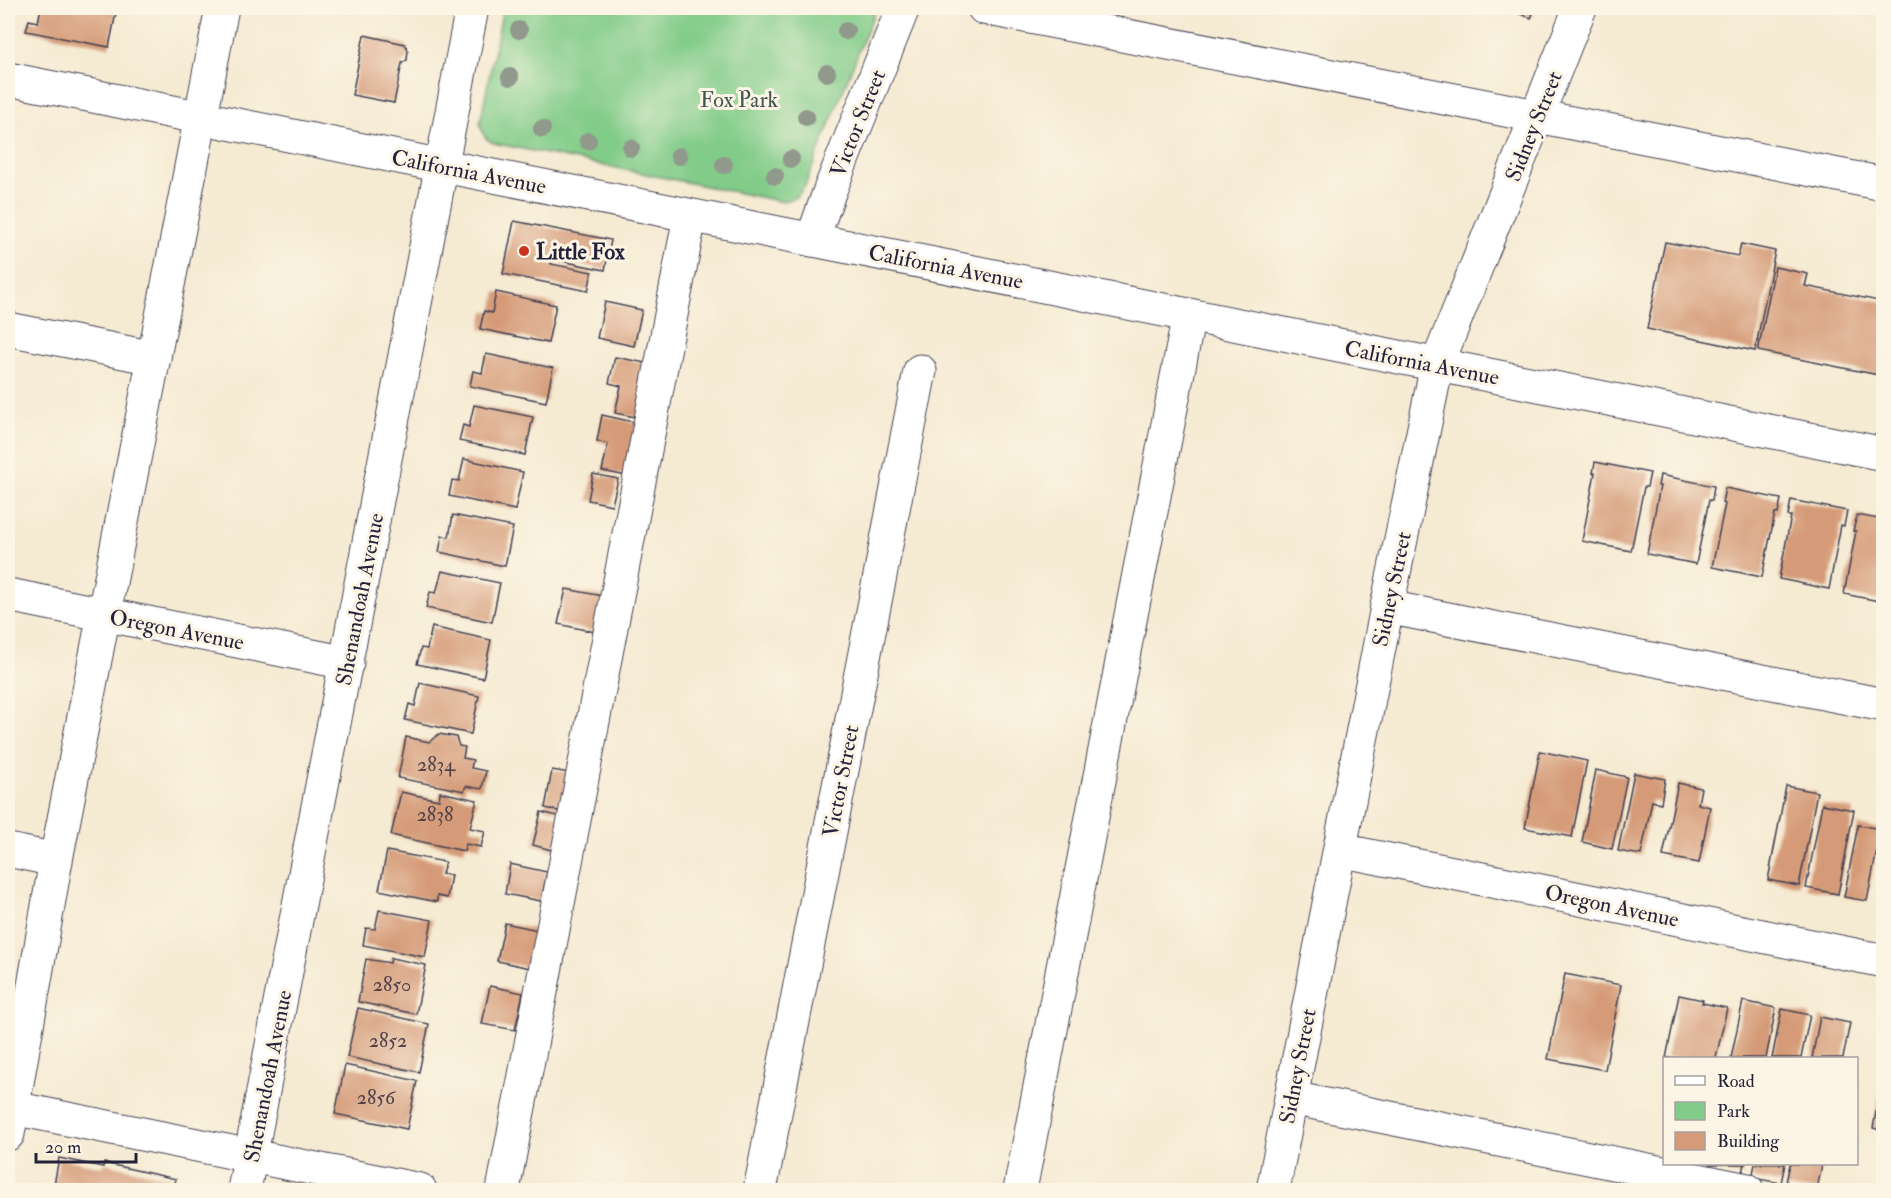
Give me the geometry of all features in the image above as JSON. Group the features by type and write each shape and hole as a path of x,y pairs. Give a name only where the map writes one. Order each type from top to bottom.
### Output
{"street":[{"path":"222,8 56,860 9,1117 251,1156 420,1191"},
{"name":"Shenandoah Avenue","path":"244,1191 472,8"},
{"name":"Victor Street","path":"812,240 903,8"},
{"path":"984,8 1884,184"},
{"name":"Sidney Street","path":"1273,1191 1387,607 1437,365 1580,8"},
{"name":"California Avenue","path":"8,79 1884,454"},
{"path":"503,1191 690,216"},
{"path":"1020,1191 1189,315"},
{"path":"8,329 154,358"},
{"name":"Victor Street","path":"760,1191 920,370"},
{"name":"Oregon Avenue","path":"8,595 347,663"},
{"path":"1387,607 1884,705"},
{"path":"8,850 56,860"},
{"name":"Oregon Avenue","path":"1340,850 1884,961"},
{"path":"1291,1098 1747,1191"}],"green space":[{"name":"Fox Park","path":"503,8 876,8 805,186 794,198 779,201 493,143 487,139 480,123"}],"building":[{"path":"41,8 117,8 109,47 26,31 29,20 38,22"},
{"path":"1505,8 1535,8 1531,18"},
{"path":"364,35 405,44 408,50 407,60 402,63 394,103 352,95"},
{"path":"514,221 611,240 605,270 552,259 551,264 592,272 588,291 503,274"},
{"path":"1665,242 1738,256 1741,244 1775,251 1755,351 1647,329"},
{"path":"1775,267 1808,274 1805,286 1884,302 1884,376 1758,351"},
{"path":"496,292 556,305 548,343 480,329 484,311 492,313"},
{"path":"605,302 642,310 634,346 597,338"},
{"path":"486,354 553,368 546,402 470,386 473,371 482,373"},
{"path":"615,357 651,364 640,418 615,413 621,386 609,383"},
{"path":"474,405 533,417 525,455 459,441 463,425 469,427"},
{"path":"602,415 638,423 627,476 602,471 608,444 597,441"},
{"path":"464,459 523,472 515,510 449,496 452,480 459,481"},
{"path":"1595,462 1650,473 1647,487 1644,487 1631,551 1582,541"},
{"path":"593,474 618,479 612,505 588,500"},
{"path":"1660,475 1714,486 1696,564 1647,554"},
{"path":"1725,488 1781,499 1778,514 1775,513 1762,577 1712,567 1725,504 1722,503"},
{"path":"1791,500 1847,511 1844,526 1841,525 1829,589 1779,579 1791,516 1788,516"},
{"path":"453,515 513,527 505,566 439,552 442,536 449,537"},
{"path":"1857,515 1884,520 1884,602 1844,594"},
{"path":"442,571 500,583 492,622 426,608 430,592 436,593"},
{"path":"566,589 603,596 595,632 558,624"},
{"path":"432,627 491,640 483,678 417,664 421,648 427,649"},
{"path":"420,683 479,696 471,734 405,720 409,704 415,706"},
{"path":"439,734 456,737 459,746 465,747 463,758 473,760 471,768 486,771 482,789 466,786 464,791 398,778 406,737 429,742"},
{"path":"1540,751 1587,761 1572,837 1525,828"},
{"path":"552,770 570,773 563,812 545,808"},
{"path":"1596,770 1627,777 1612,849 1582,842"},
{"path":"1634,773 1665,779 1661,803 1652,801 1641,855 1618,851"},
{"path":"1678,783 1701,788 1698,804 1710,807 1699,863 1663,856"},
{"path":"1786,786 1817,792 1799,886 1768,880"},
{"path":"401,792 439,800 440,792 477,800 470,828 485,831 481,847 466,844 464,851 391,835"},
{"path":"1822,804 1854,810 1838,894 1806,888"},
{"path":"541,812 562,817 555,851 533,845"},
{"path":"1858,825 1881,829 1867,901 1844,897"},
{"path":"387,851 445,862 442,874 451,875 447,898 437,896 437,902 379,890"},
{"path":"510,864 547,872 541,901 505,894"},
{"path":"379,910 432,920 425,957 363,945 366,928 375,929"},
{"path":"505,923 538,930 530,968 497,961"},
{"path":"391,958 426,965 416,1014 358,1002 366,959 390,963"},
{"path":"1565,974 1621,985 1605,1070 1548,1059"},
{"path":"490,986 523,993 515,1030 482,1024"},
{"path":"1679,995 1727,1008 1716,1057 1666,1057"},
{"path":"1743,1001 1776,1008 1766,1057 1731,1057"},
{"path":"358,1008 429,1024 419,1072 347,1057"},
{"path":"1782,1009 1810,1015 1801,1057 1772,1057"},
{"path":"1820,1017 1850,1023 1843,1057 1812,1057"},
{"path":"345,1065 417,1081 407,1129 335,1114"},
{"path":"1882,1079 1884,1079 1884,1131 1873,1128"},
{"path":"59,1158 103,1167 104,1163 176,1179 173,1190 53,1190"},
{"path":"1710,1165 1745,1165 1742,1176 1709,1170"},
{"path":"1755,1165 1785,1165 1781,1183 1752,1178"},
{"path":"1790,1165 1822,1165 1817,1190 1785,1187"}],"place":[{"name":"Little Fox","path":"524,251"}]}
